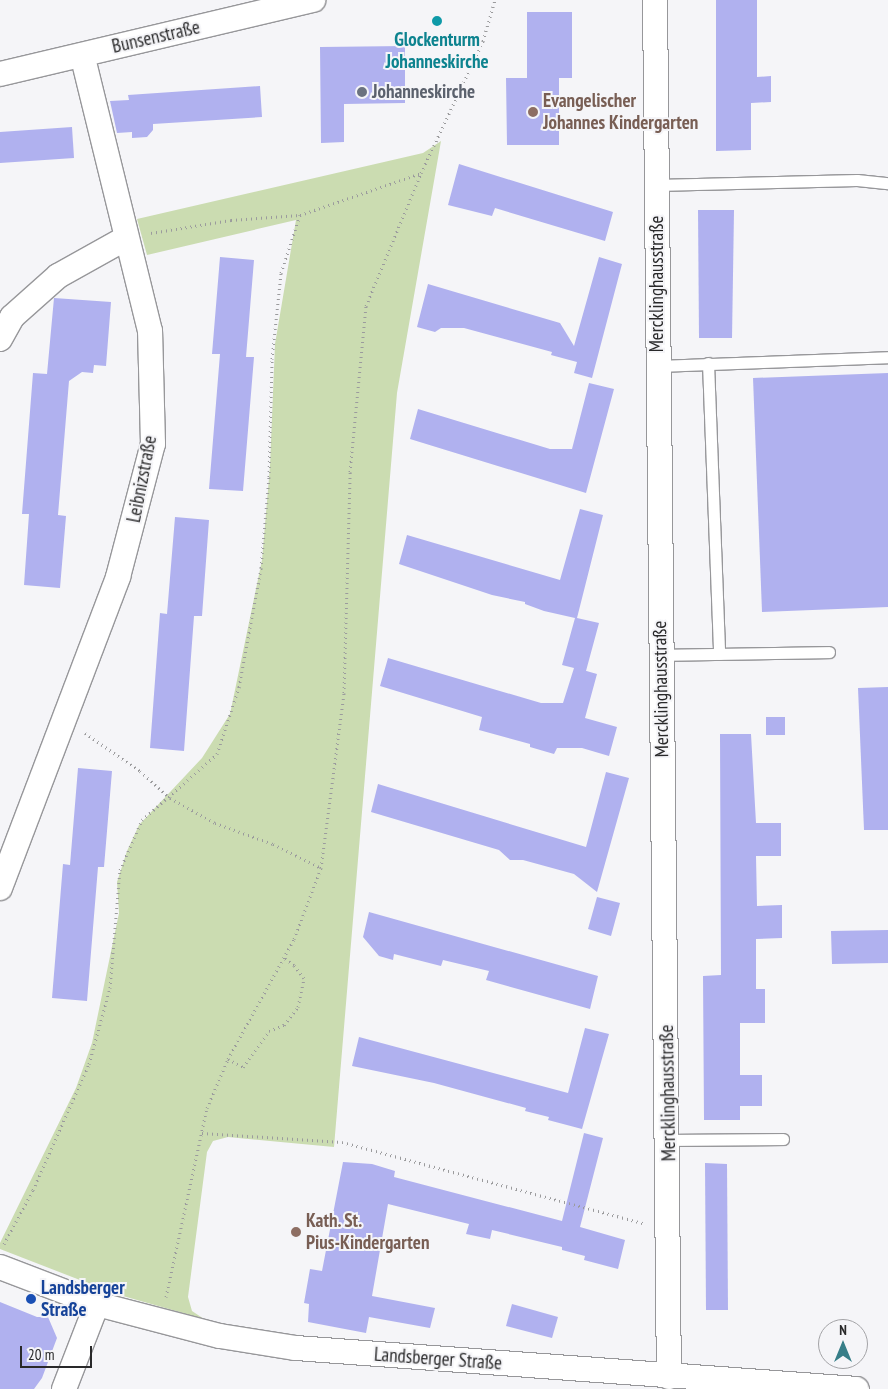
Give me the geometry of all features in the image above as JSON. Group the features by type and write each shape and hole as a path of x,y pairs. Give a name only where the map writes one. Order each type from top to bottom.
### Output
{"street":[{"name":"Bunsenstraße","path":"0,74 313,0"},
{"name":"Mercklinghausstraße","path":"655,0 660,655 670,1231 669,1377"},
{"name":"Leibnizstraße","path":"0,888 68,715 118,577 153,444 150,331 82,54"},
{"path":"0,339 12,317 58,276 126,238"},
{"name":"Landsberger Straße","path":"0,1267 97,1304 220,1336 296,1348 635,1382 669,1377 857,1389"},
{"path":"64,1389 97,1304"}],"lane":[{"path":"656,185 858,180 888,183"},
{"path":"658,366 888,356"},
{"path":"708,363 719,654"},
{"path":"660,655 829,652"},
{"path":"669,1140 783,1139"}],"path":[{"path":"162,1320 182,1211 207,1108 228,1059 294,939 321,868 344,693 350,472 366,306 421,173 483,41 495,0"},
{"path":"126,238 231,220 300,215 421,173"},
{"path":"0,1251 33,1190 89,1064 110,988 120,870 142,820 170,798 217,754 239,687 261,568 270,477 272,358 281,273 300,215"},
{"path":"68,715 91,740 140,770 170,798 215,823 273,844 321,868"},
{"path":"228,1059 243,1067 269,1031 284,1025 298,1007 304,978 294,965 283,957"},
{"path":"202,1133 342,1142 670,1231"}],"green space":[{"path":"441,141 397,393 334,1147 228,1137 213,1141 207,1152 188,1297 192,1311 204,1319 116,1294 0,1249 0,1243 76,1088 92,1043 119,913 117,882 127,851 139,825 202,758 230,714 262,560 270,466 275,344 296,220 147,255 137,219 423,153"}],"building":[{"path":"716,0 757,0 757,77 771,76 771,102 751,103 751,150 716,151"},
{"name":"Evangelischer Johannes Kindergarten","path":"527,12 572,12 572,78 559,78 559,145 507,145 506,78 527,78"},
{"name":"Johanneskirche","path":"405,46 405,103 344,104 344,142 321,143 320,47"},
{"path":"260,86 262,117 153,124 153,130 147,137 132,138 132,132 117,133 110,101 129,100 128,95"},
{"path":"72,127 74,158 0,163 0,132"},
{"path":"459,164 613,212 605,241 495,208 492,216 448,205"},
{"path":"698,210 734,210 732,338 699,338"},
{"path":"220,257 254,260 246,357 254,357 243,491 209,489 220,354 212,354"},
{"path":"599,257 622,264 592,378 574,373 577,362 551,355 552,352 464,328 441,328 435,332 417,327 428,284 560,323 574,346"},
{"path":"54,298 111,302 106,366 94,365 93,373 82,372 69,381 58,515 66,516 60,588 24,585 29,514 22,514 33,373 47,374"},
{"path":"888,373 888,607 762,612 753,378"},
{"path":"589,383 614,389 586,493 410,439 418,409 550,449 572,449"},
{"path":"580,509 603,515 577,618 599,623 586,671 597,674 585,718 617,727 609,756 582,748 557,748 554,754 530,747 530,744 479,730 482,717 380,686 388,658 541,703 563,703 574,668 562,665 575,618 544,611 525,604 525,602 492,595 399,564 407,535 560,580"},
{"path":"175,517 209,520 202,616 194,616 184,751 150,748 160,613 167,614"},
{"path":"888,687 888,830 864,830 858,688"},
{"path":"766,717 785,717 785,735 766,735"},
{"path":"720,734 751,734 756,823 781,823 781,856 756,856 757,906 782,905 782,938 756,939 756,989 765,989 765,1023 740,1023 740,1075 762,1075 762,1106 740,1106 740,1120 704,1120 703,976 721,975"},
{"path":"78,768 112,771 104,867 98,867 87,1001 52,998 63,864 70,865"},
{"path":"606,772 629,778 597,892 574,874 523,860 510,860 499,850 371,812 378,784 586,847"},
{"path":"597,897 620,903 611,936 588,929"},
{"path":"369,912 598,976 590,1009 486,980 489,971 443,960 441,966 394,954 393,960 379,956 363,937"},
{"path":"888,930 888,963 832,964 831,931"},
{"path":"585,1028 609,1034 582,1129 548,1120 549,1117 525,1111 526,1108 434,1083 352,1066 359,1037 568,1093"},
{"path":"584,1133 603,1138 580,1227 625,1240 618,1269 584,1260 585,1256 562,1250 562,1247 492,1230 490,1239 466,1234 469,1224 388,1204 372,1296 435,1308 430,1328 369,1317 366,1333 308,1322 309,1304 304,1303 310,1269 322,1271 343,1162 372,1164 395,1171 394,1177 562,1221"},
{"path":"705,1163 727,1164 728,1310 706,1310"},
{"path":"0,1302 37,1317 48,1317 57,1338 42,1378 34,1389 0,1389"},
{"path":"512,1304 558,1317 552,1338 506,1326"}],"place":[{"name":"Glockenturm Johanneskirche","path":"437,21"},
{"name":"Johanneskirche","path":"362,92"},
{"name":"Evangelischer Johannes Kindergarten","path":"533,112"},
{"name":"Kath. St. Pius-Kindergarten","path":"296,1232"},
{"name":"Landsberger Straße","path":"31,1299"}]}
